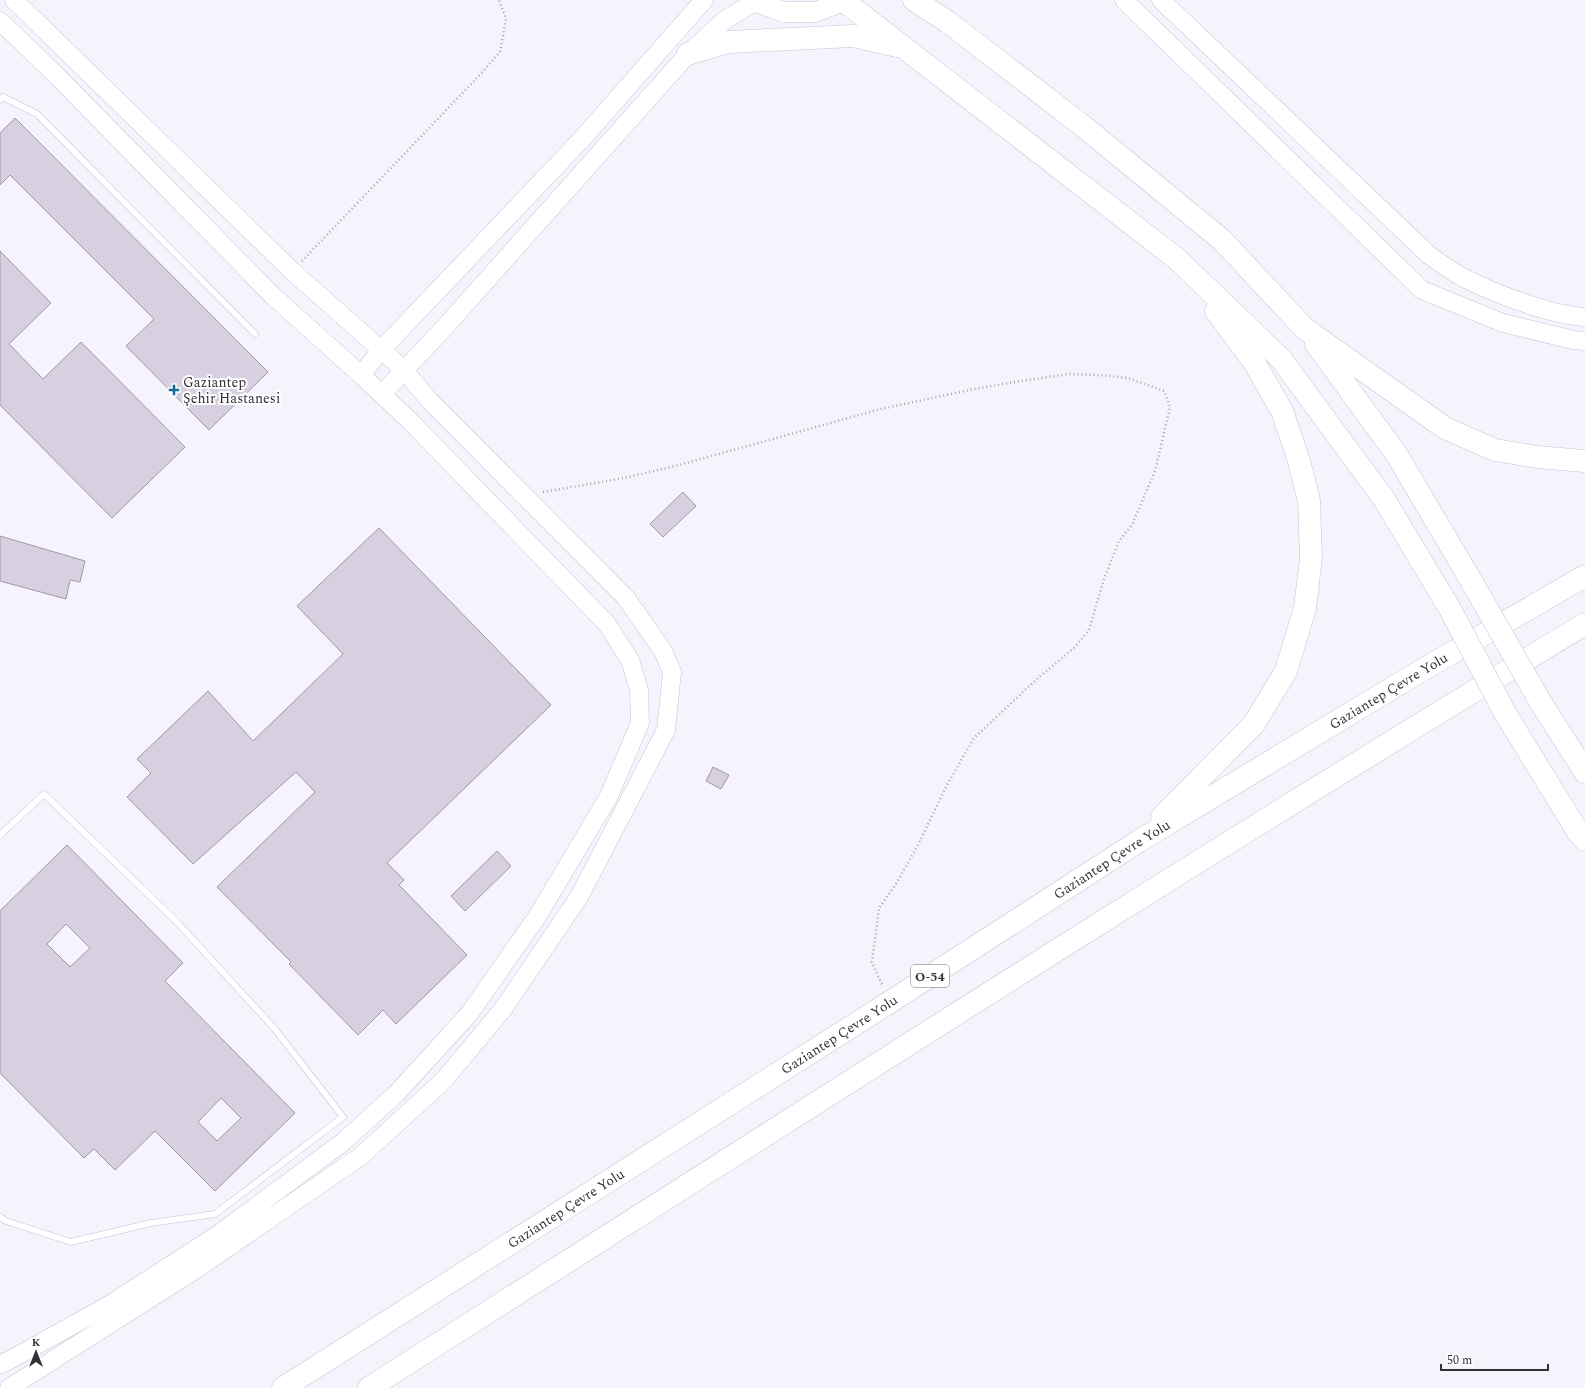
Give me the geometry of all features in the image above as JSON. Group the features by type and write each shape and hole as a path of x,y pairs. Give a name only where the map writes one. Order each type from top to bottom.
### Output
{"highway":[{"path":"914,0 948,22 1083,126 1222,240 1305,329 1397,455 1541,703 1585,772"},
{"path":"940,0 948,22"},
{"path":"846,1 1177,259 1281,359 1384,499 1450,609 1505,713 1578,832 1585,840"},
{"path":"688,54 728,42 853,36 905,48"},
{"path":"1139,841 1254,724 1286,671 1304,608 1311,558 1310,501 1299,461 1282,411 1254,362 1177,259"},
{"path":"1305,329 1445,428 1495,450 1537,457 1585,461"},
{"name":"Gaziantep Çevre Yolu","path":"283,1388 890,1002 1139,841 1424,669 1585,576"},
{"path":"370,1388 922,1037 1417,726 1585,624"}],"main road":[{"path":"753,1 784,12 815,12 846,1"}],"street":[{"path":"9,1388 198,1268 361,1156 444,1080 503,1009 579,896 666,730 672,672 663,651 626,598 430,401 404,370 292,272 14,0"},
{"path":"362,374 381,350 581,140 704,0"},
{"path":"1124,0 1422,290 1502,323 1573,340 1585,341"},
{"path":"1161,0 1430,256 1461,276 1494,292 1548,310 1585,317"},
{"path":"382,394 449,322 688,54 725,20 753,1"},
{"path":"0,21 57,76 273,296 362,374 411,422 607,624 630,660 640,690 640,723 609,796 537,917 469,1014 396,1094 343,1142 219,1234 109,1304 8,1361 0,1364"}],"lane":[{"path":"0,100 3,97 37,114 255,334"},
{"path":"0,835 44,794 176,921 274,1028 343,1117 215,1214 151,1223 71,1242 6,1221 0,1217"}],"path":[{"path":"292,272 500,52 506,19 499,0"},
{"path":"524,495 624,478 734,451 881,409 974,389 1021,381 1068,374 1100,375 1128,378 1164,391 1170,407 1155,471 1132,525 1118,541 1104,578 1090,630 1075,646 1038,678 974,738 947,785 918,845 896,884 879,908 872,962 890,1002"}],"building":[{"path":"15,118 268,372 209,430 126,346 154,319 10,175 0,185 0,133"},
{"path":"0,251 51,303 9,344 43,379 81,342 185,447 112,518 0,405"},
{"path":"683,492 696,506 663,537 650,524"},
{"path":"379,528 551,705 387,863 404,880 399,885 467,955 396,1024 383,1010 358,1035 289,964 291,962 217,887 315,792 296,772 193,864 127,797 151,773 137,759 208,691 253,741 343,654 297,606"},
{"path":"0,536 85,561 80,582 70,580 66,599 0,581"},
{"path":"713,767 729,775 721,789 706,781"},
{"path":"67,845 183,963 165,981 295,1113 215,1191 155,1131 115,1170 94,1149 84,1158 0,1073 0,911","holes":["66,924 90,948 70,967 47,944","221,1098 241,1118 217,1141 198,1122"]},
{"path":"497,851 511,866 465,911 451,896"}],"place":[{"name":"Gaziantep Şehir Hastanesi","path":"174,390"}]}
